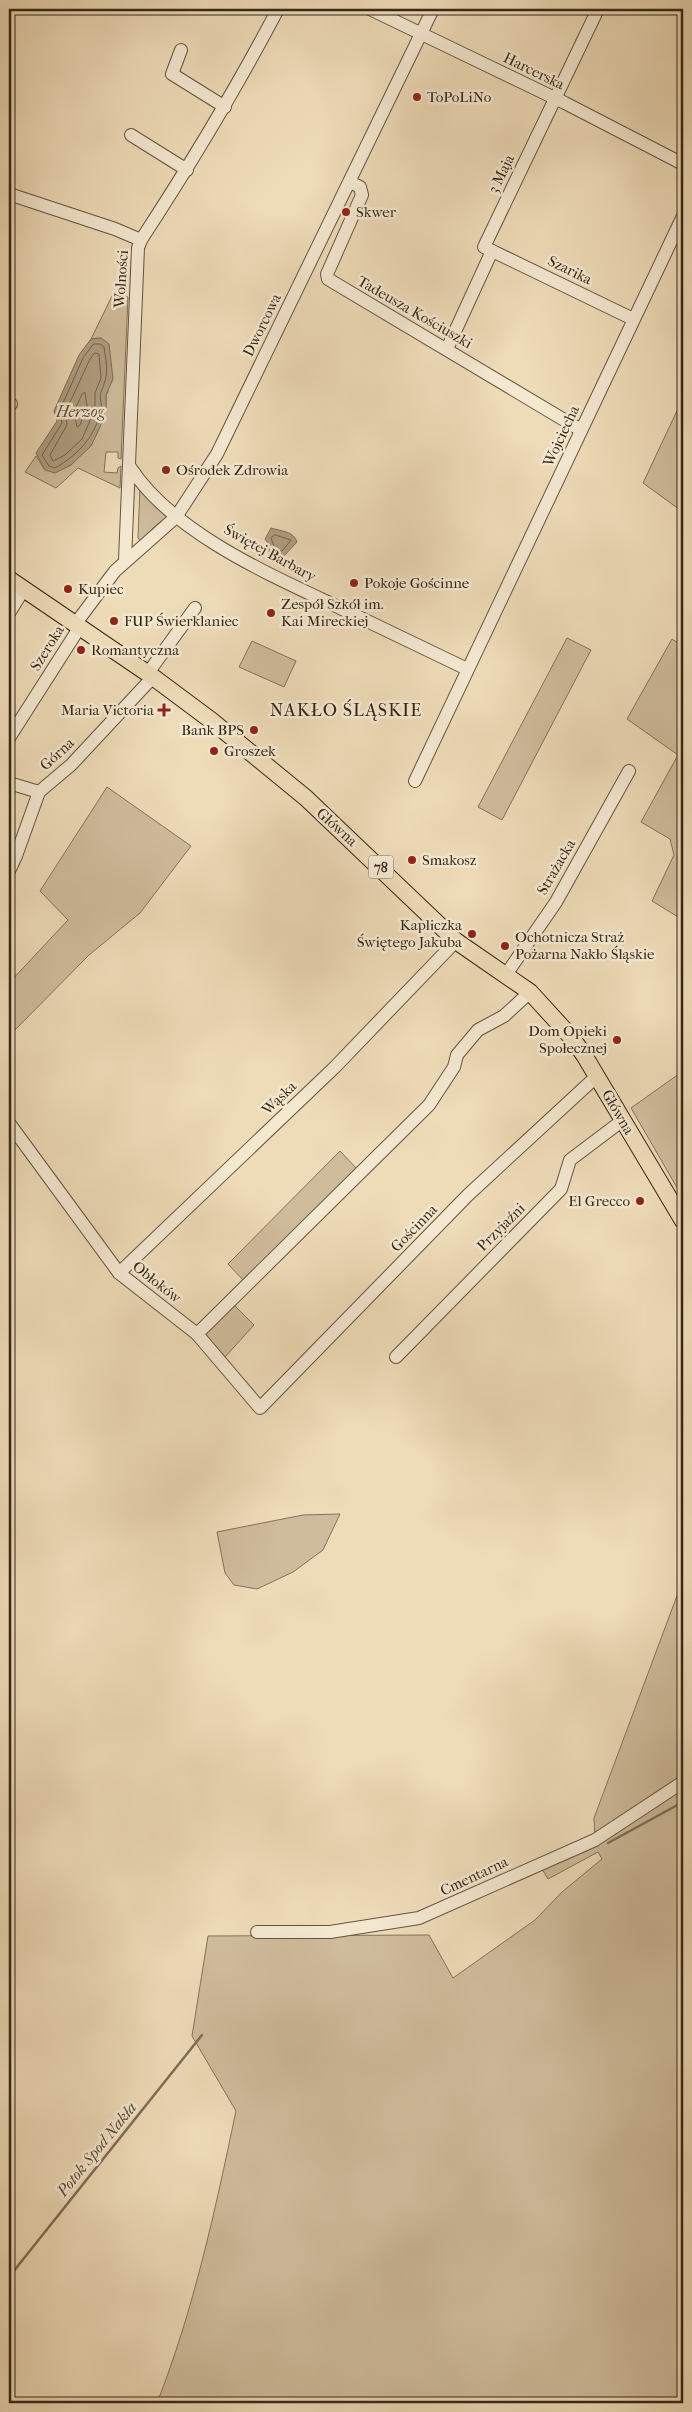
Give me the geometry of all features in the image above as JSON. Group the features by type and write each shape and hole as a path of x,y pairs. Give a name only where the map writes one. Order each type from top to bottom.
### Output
{"main road":[{"name":"Główna","path":"9,579 151,675 212,721 306,798 456,941 530,992 572,1038 597,1076 683,1221"}],"street":[{"name":"Wolności","path":"125,560 138,248 141,240 187,170 225,107 278,9"},
{"name":"Harcerska","path":"370,9 556,99 683,164"},
{"name":"Dworcowa","path":"79,626 79,619 125,560 161,532 176,517 217,454 433,9"},
{"name":"3 Maja","path":"447,349 492,251 484,247 598,9"},
{"path":"181,50 172,74 225,107"},
{"path":"131,135 187,170"},
{"name":"Tadeusza Kościuszki","path":"350,182 360,187 362,195 327,274 328,279 582,430"},
{"path":"9,194 115,229 141,240"},
{"name":"Wojciecha","path":"415,781 683,216"},
{"name":"Szarika","path":"492,251 633,319"},
{"name":"Świętej Barbary","path":"130,467 156,499 176,517 267,574 467,669"},
{"path":"9,613 24,589"},
{"name":"Górna","path":"9,871 39,792 71,765 151,675 195,608"},
{"name":"Szeroka","path":"9,738 79,626"},
{"name":"Strażacka","path":"505,976 556,902 629,771"},
{"path":"9,783 39,792"},
{"name":"Wąska","path":"119,1273 335,1067 456,941"},
{"path":"196,1334 429,1105 454,1067 456,1055 478,1030 504,1016 530,992"},
{"name":"Gościnna","path":"260,1408 468,1195 597,1076"},
{"name":"Przyjaźni","path":"396,1357 562,1189 570,1160 623,1120"},
{"name":"Obłoków","path":"9,1124 101,1246 119,1273 196,1334 260,1408"},
{"name":"Cmentarna","path":"257,1932 330,1932 419,1918 595,1840 683,1782"}],"shaded area":[{"path":"112,296 128,297 121,459 118,458 118,452 106,452 104,472 117,473 118,468 121,466 120,488 78,468 56,488 25,472 36,456 45,470 91,446 106,408 106,395 108,392 101,338 91,339"},
{"path":"683,398 683,512 643,483"},
{"path":"140,486 170,516 165,522 160,522 152,529 152,534 141,542 138,538"},
{"path":"567,638 591,650 502,820 478,807"},
{"path":"672,639 683,646 683,920 652,901 674,855 670,839 641,822 678,755 627,719"},
{"path":"252,641 296,661 284,687 239,667"},
{"path":"107,787 191,846 140,913 89,955 9,1036 9,983 68,920 40,891"},
{"path":"683,1071 683,1198 631,1108"},
{"path":"340,1151 357,1169 243,1280 228,1264"},
{"path":"234,1305 254,1325 225,1357 204,1333"},
{"path":"340,1514 323,1550 293,1572 257,1589 234,1585 225,1573 217,1532 303,1515"},
{"path":"681,1585 683,1586 683,2403 157,2403 193,2296 212,2223 236,2111 192,2036 208,1936 429,1935 453,1978 535,1920 562,1892 602,1859 598,1852 548,1879 539,1864 595,1840 594,1818"}],"water":[{"name":"Herzog","path":"101,338 109,344 113,379 106,395 106,408 100,427 91,446 71,465 55,473 45,470 36,453 57,421 54,411 79,355 91,339"},
{"path":"271,528 290,534 297,542 283,557 269,552 270,546 265,539"}],"waterway":[{"name":"Potok Spod Nakła","path":"608,1843 683,1802"},
{"name":"Potok Spod Nakła","path":"9,2277 202,2035"}],"place":[{"name":"ToPoLiNo","path":"417,97"},
{"name":"Skwer","path":"346,212"},
{"name":"Ośrodek Zdrowia","path":"166,470"},
{"name":"Pokoje Gościnne","path":"354,583"},
{"name":"Kupiec","path":"68,589"},
{"name":"Zespół Szkół im. Kai Mireckiej","path":"271,613"},
{"name":"FUP Świerklaniec","path":"114,621"},
{"name":"Romantyczna","path":"81,650"},
{"name":"Maria Victoria","path":"164,710"},
{"name":"Bank BPS","path":"254,730"},
{"name":"Groszek","path":"214,751"},
{"name":"Smakosz","path":"412,860"},
{"name":"Kapliczka Świętego Jakuba","path":"472,934"},
{"name":"Ochotnicza Straż Pożarna Nakło Śląskie","path":"505,946"},
{"name":"Dom Opieki Społecznej","path":"617,1040"},
{"name":"El Grecco","path":"640,1201"}],"district":[{"name":"NAKŁO ŚLĄSKIE","path":"346,710"}]}
